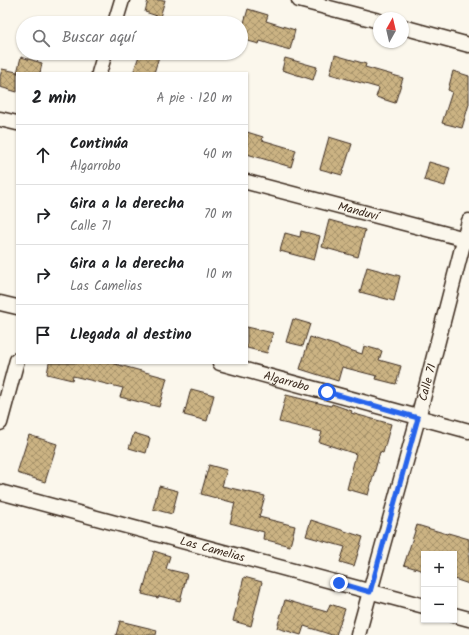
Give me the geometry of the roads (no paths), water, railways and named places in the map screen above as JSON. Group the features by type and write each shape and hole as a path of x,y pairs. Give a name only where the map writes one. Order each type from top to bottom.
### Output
{"street":[{"path":"117,16 122,0"},
{"path":"299,0 373,19"},
{"path":"409,29 469,45"},
{"path":"99,72 103,60"},
{"path":"0,119 16,123"},
{"name":"Manduví","path":"248,182 467,239"},
{"name":"Calle 71","path":"358,635 467,239 469,221"},
{"path":"0,303 16,307"},
{"path":"0,423 16,364"},
{"name":"Algarrobo","path":"224,364 469,431"},
{"name":"Las Camelias","path":"0,492 421,605"},
{"path":"457,615 469,619"}]}
